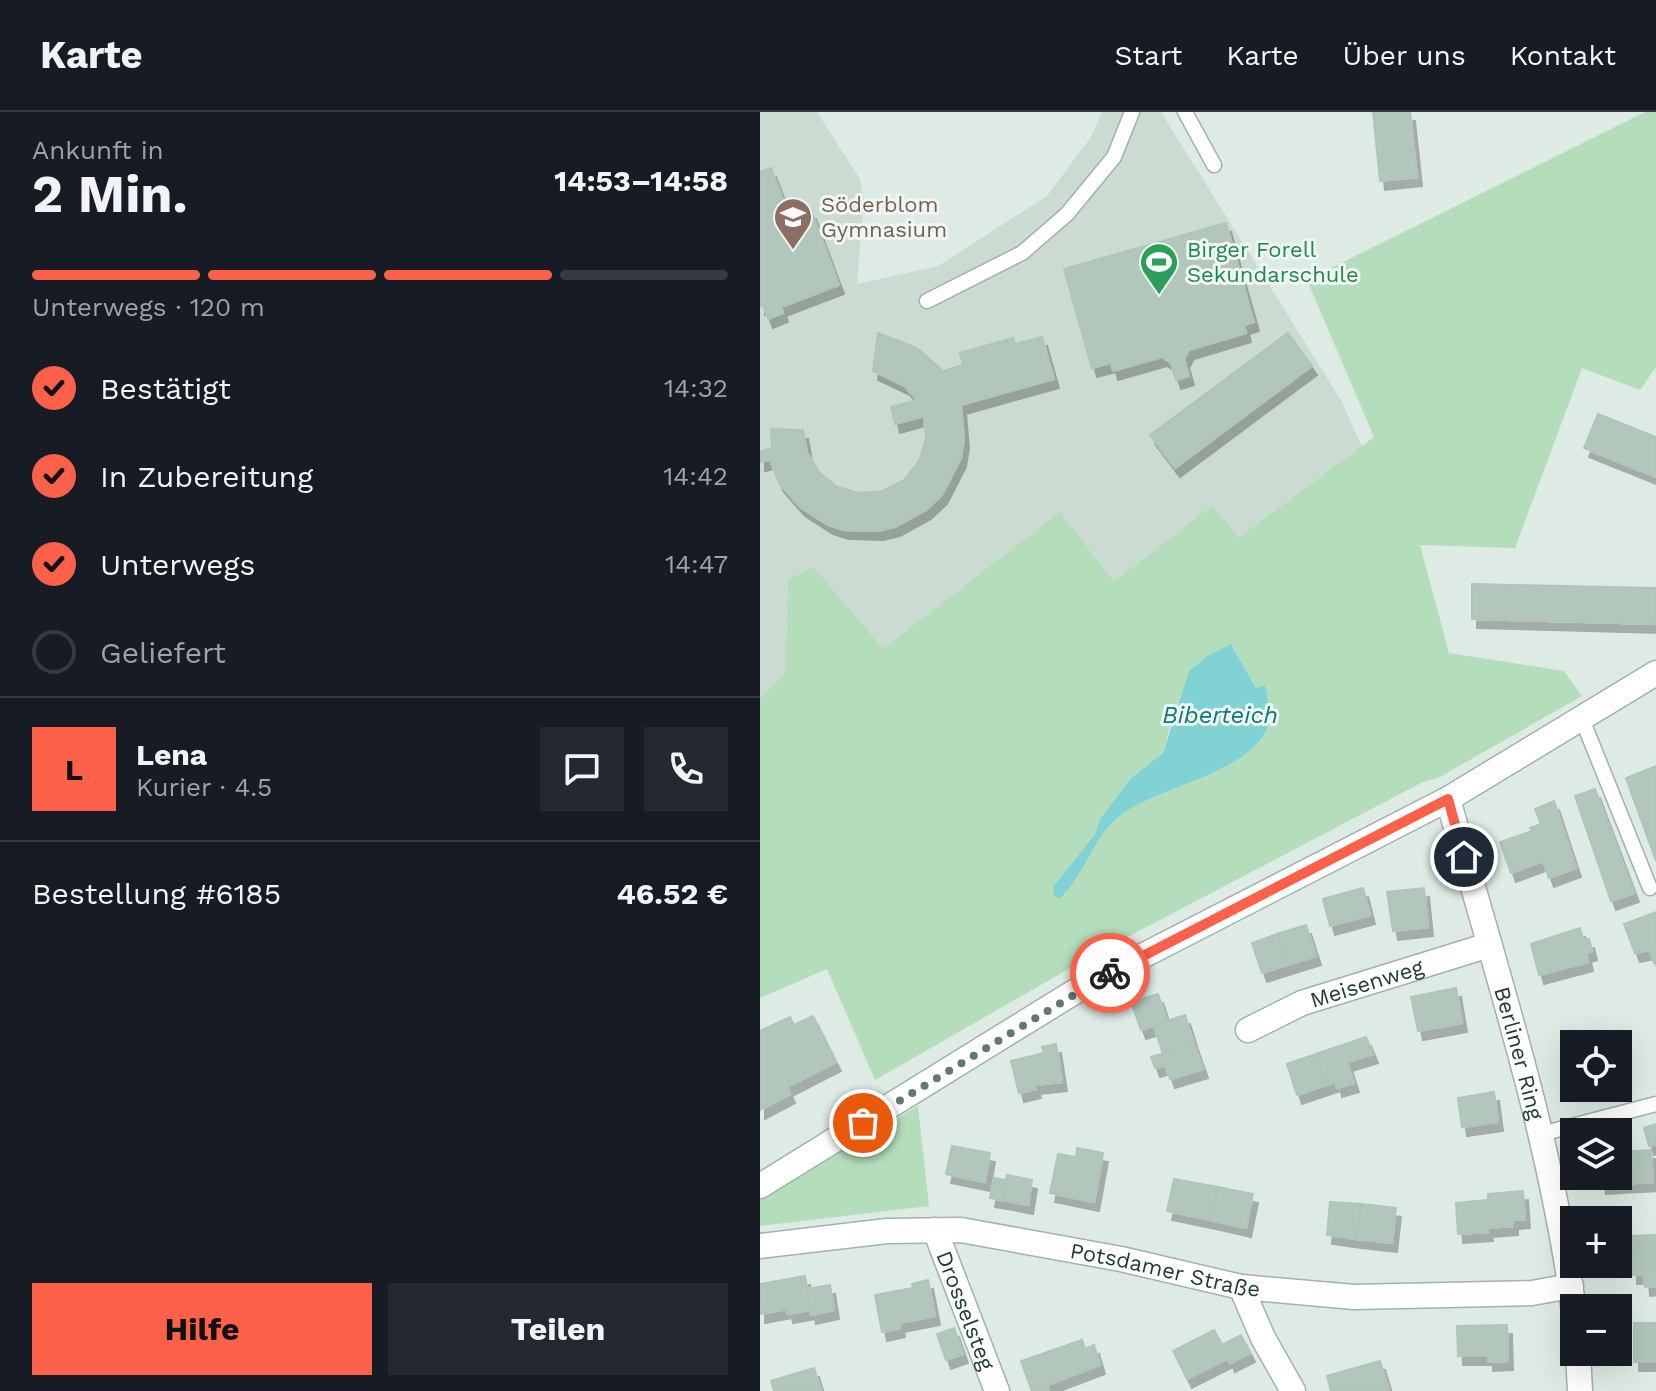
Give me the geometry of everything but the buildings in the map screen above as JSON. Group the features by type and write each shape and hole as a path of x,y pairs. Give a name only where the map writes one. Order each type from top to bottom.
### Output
{"street":[{"path":"760,1186 1084,986 1448,799 1654,680"},
{"name":"Berliner Ring","path":"1448,799 1541,1134 1566,1247 1572,1294"},
{"name":"Meisenweg","path":"1248,1030 1302,1003 1489,945"},
{"name":"Drosselsteg","path":"935,1230 997,1391"},
{"name":"Potsdamer Straße","path":"760,1246 887,1231 961,1230 1121,1259 1241,1287 1354,1297 1532,1293 1571,1286"},
{"path":"1241,1287 1263,1338 1293,1391"},
{"path":"1579,1366 1580,1391"}],"lane":[{"path":"927,301 1022,253 1067,214 1114,157 1132,112"},
{"path":"1185,112 1214,165"},
{"path":"1582,719 1650,888"},
{"path":"1541,1134 1656,1104"}],"shaded area":[{"name":"Söderblom Gymnasium","path":"760,112 817,112 860,179 864,199 857,284 938,266 1047,196 1091,137 1102,112 1161,112 1341,400 1363,449 959,743 788,579 785,675 760,699"}],"green space":[{"path":"1645,112 1656,112 1656,367 1640,390 1582,368 1515,548 1420,545 1449,653 1564,671 1582,696 1440,777 1421,783 1093,955 875,1080 827,969 760,998 760,699 785,674 788,579 814,567 883,649 1060,512 1114,582 1213,505 1238,538 1185,578 1374,437 1307,280","holes":["1232,645 1256,688 1265,685 1270,712 1268,727 1257,743 1221,769 1153,797 1117,818 1095,844 1065,894 1053,887 1095,834 1100,819 1131,778 1163,753 1175,707"]},
{"path":"918,1106 929,1206 760,1226 760,1200"}],"water":[{"name":"Biberteich","path":"1231,644 1256,688 1265,685 1270,717 1268,727 1257,744 1221,769 1132,808 1116,819 1100,837 1075,881 1059,899 1054,895 1053,887 1095,834 1100,819 1131,778 1163,753 1189,671 1209,655"}],"way so far":[{"path":"863,1123 1110,973"}],"place":[{"name":"Söderblom Gymnasium","path":"793,251"},
{"name":"Birger Forell Sekundarschule","path":"1159,296"}],"route":[{"path":"1110,973 1448,799 1464,857"}]}
